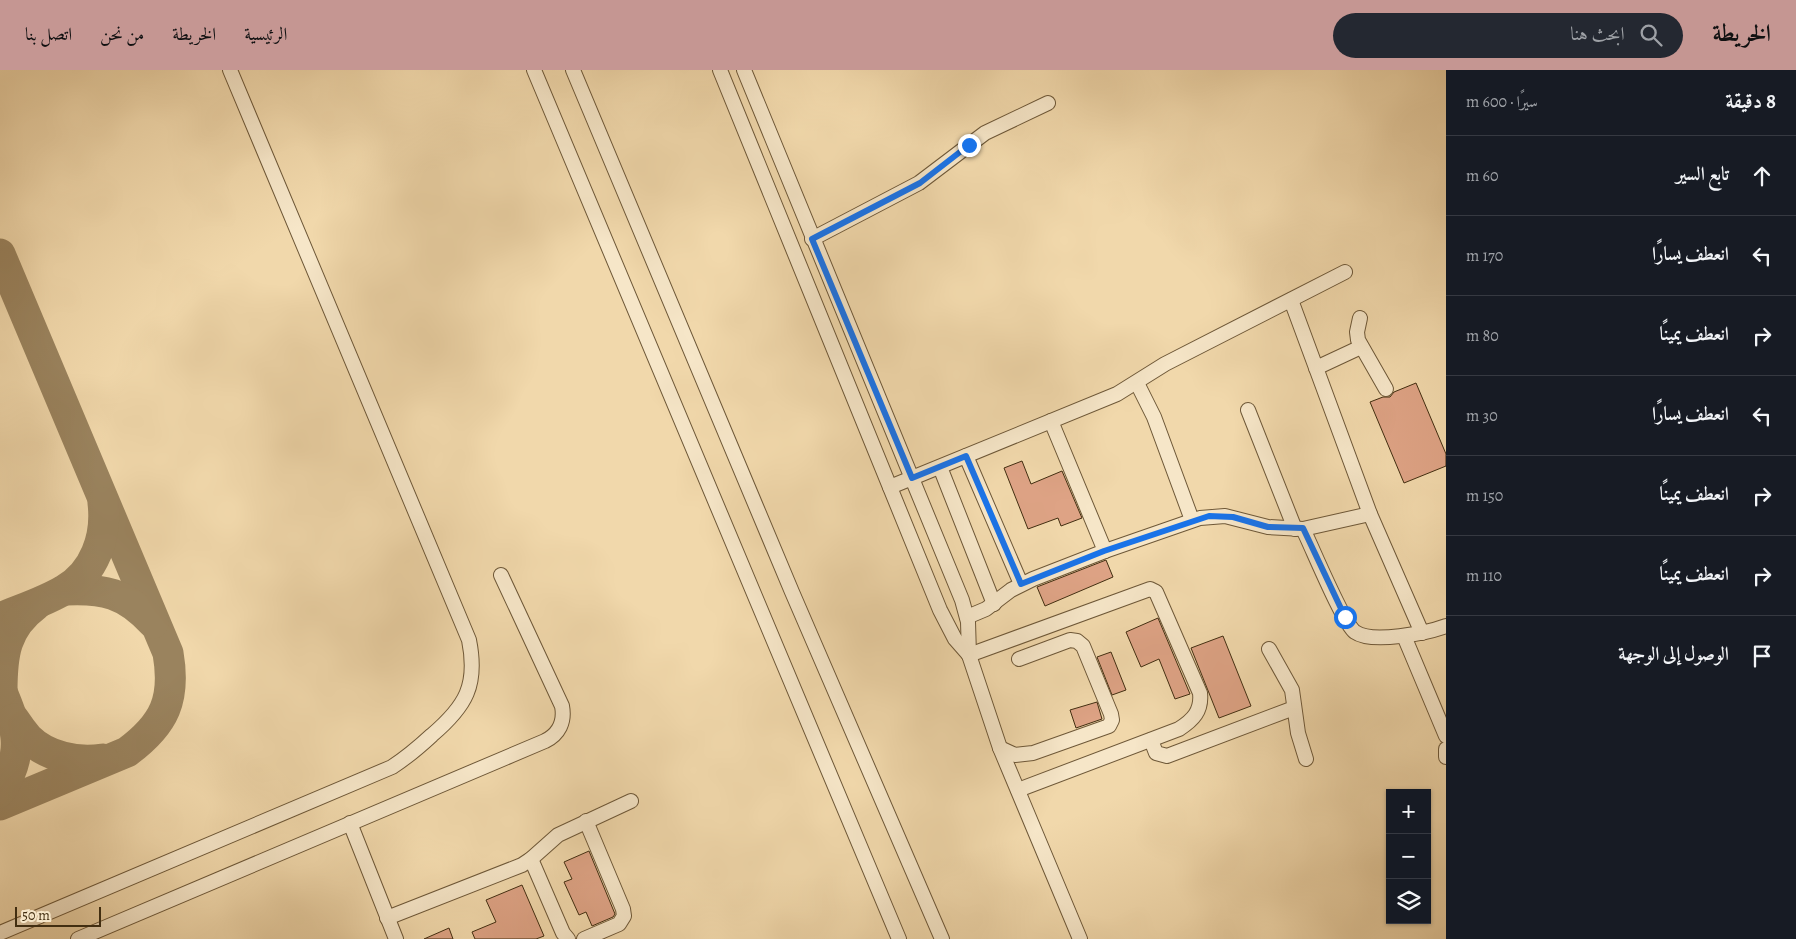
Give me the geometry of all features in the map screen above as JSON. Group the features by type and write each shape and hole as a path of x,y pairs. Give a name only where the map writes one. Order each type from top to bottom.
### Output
{"street":[{"path":"0,932 392,767 405,759 449,720 461,706 472,675 469,640 230,70"},
{"path":"534,70 899,939"},
{"path":"573,70 942,939"},
{"path":"720,70 944,620 955,639 969,655"},
{"path":"744,70 962,600 970,633 969,655 1000,748 1080,939"},
{"path":"812,239 920,183 985,133 1048,104"},
{"path":"890,487 1117,394 1138,383 1165,364 1344,272"},
{"path":"1291,300 1370,514 1422,633"},
{"path":"1360,318 1356,332 1361,346 1386,389"},
{"path":"1316,368 1361,346"},
{"path":"1138,383 1154,417 1192,520"},
{"path":"1248,410 1299,528 1351,628 1355,632 1366,636 1404,636 1446,626"},
{"path":"1051,421 1104,551"},
{"path":"966,456 1021,584"},
{"path":"940,467 994,604"},
{"path":"967,617 994,604 1021,584 1104,551 1192,520 1209,516 1225,516 1260,526 1299,528 1370,514"},
{"path":"78,939 551,738 559,729 563,718 562,706 501,575"},
{"path":"969,655 1144,591 1154,590 1200,693 1201,700 1195,716 1179,729 1018,790"},
{"path":"1404,636 1446,736"},
{"path":"1000,748 1016,755 1034,753 1109,726 1112,720 1083,646 1077,641 1070,640 1019,659"},
{"path":"1269,649 1290,684 1294,696 1298,732 1306,759"},
{"path":"1151,740 1156,753 1166,756 1294,708"},
{"path":"1446,750 1446,757"},
{"path":"387,918 531,859 558,835 631,801"},
{"path":"584,939 619,924 624,916 623,909 586,821"},
{"path":"350,824 396,939"},
{"path":"531,859 563,933 568,939"}],"building":[{"path":"1416,383 1446,454 1446,466 1404,483 1370,402 1383,397 1390,397 1394,392"},
{"path":"1022,461 1031,484 1062,471 1082,518 1061,526 1058,518 1028,529 1004,468"},
{"path":"1106,560 1113,577 1045,606 1037,587"},
{"path":"1158,618 1190,694 1175,699 1159,659 1141,667 1126,632"},
{"path":"1223,636 1251,706 1219,718 1191,648"},
{"path":"1111,652 1126,690 1112,695 1097,657"},
{"path":"1097,702 1102,719 1076,728 1070,710"},
{"path":"589,851 615,914 613,917 592,926 586,912 579,915 564,882 572,879 564,862"},
{"path":"522,885 544,936 536,939 475,939 472,932 496,922 486,900"},
{"path":"449,928 453,939 424,939"}],"taxiway":[{"path":"0,254 168,653 170,669 169,697 165,709 159,721 140,742 127,752 0,805"},
{"path":"0,618 64,590 84,574 91,564 101,541 104,516 103,503"},
{"path":"65,590 91,590 113,594 133,605 153,623"},
{"path":"2,691 3,666 7,643 18,623 36,605"},
{"path":"0,687 11,715 16,740 13,764 0,792"},
{"path":"14,719 28,738 44,750 73,759 103,759"}],"route":[{"path":"969,145 920,183 812,239 912,478 966,456 1021,584 1104,551 1209,516 1233,517 1260,526 1303,528 1345,617"}]}
